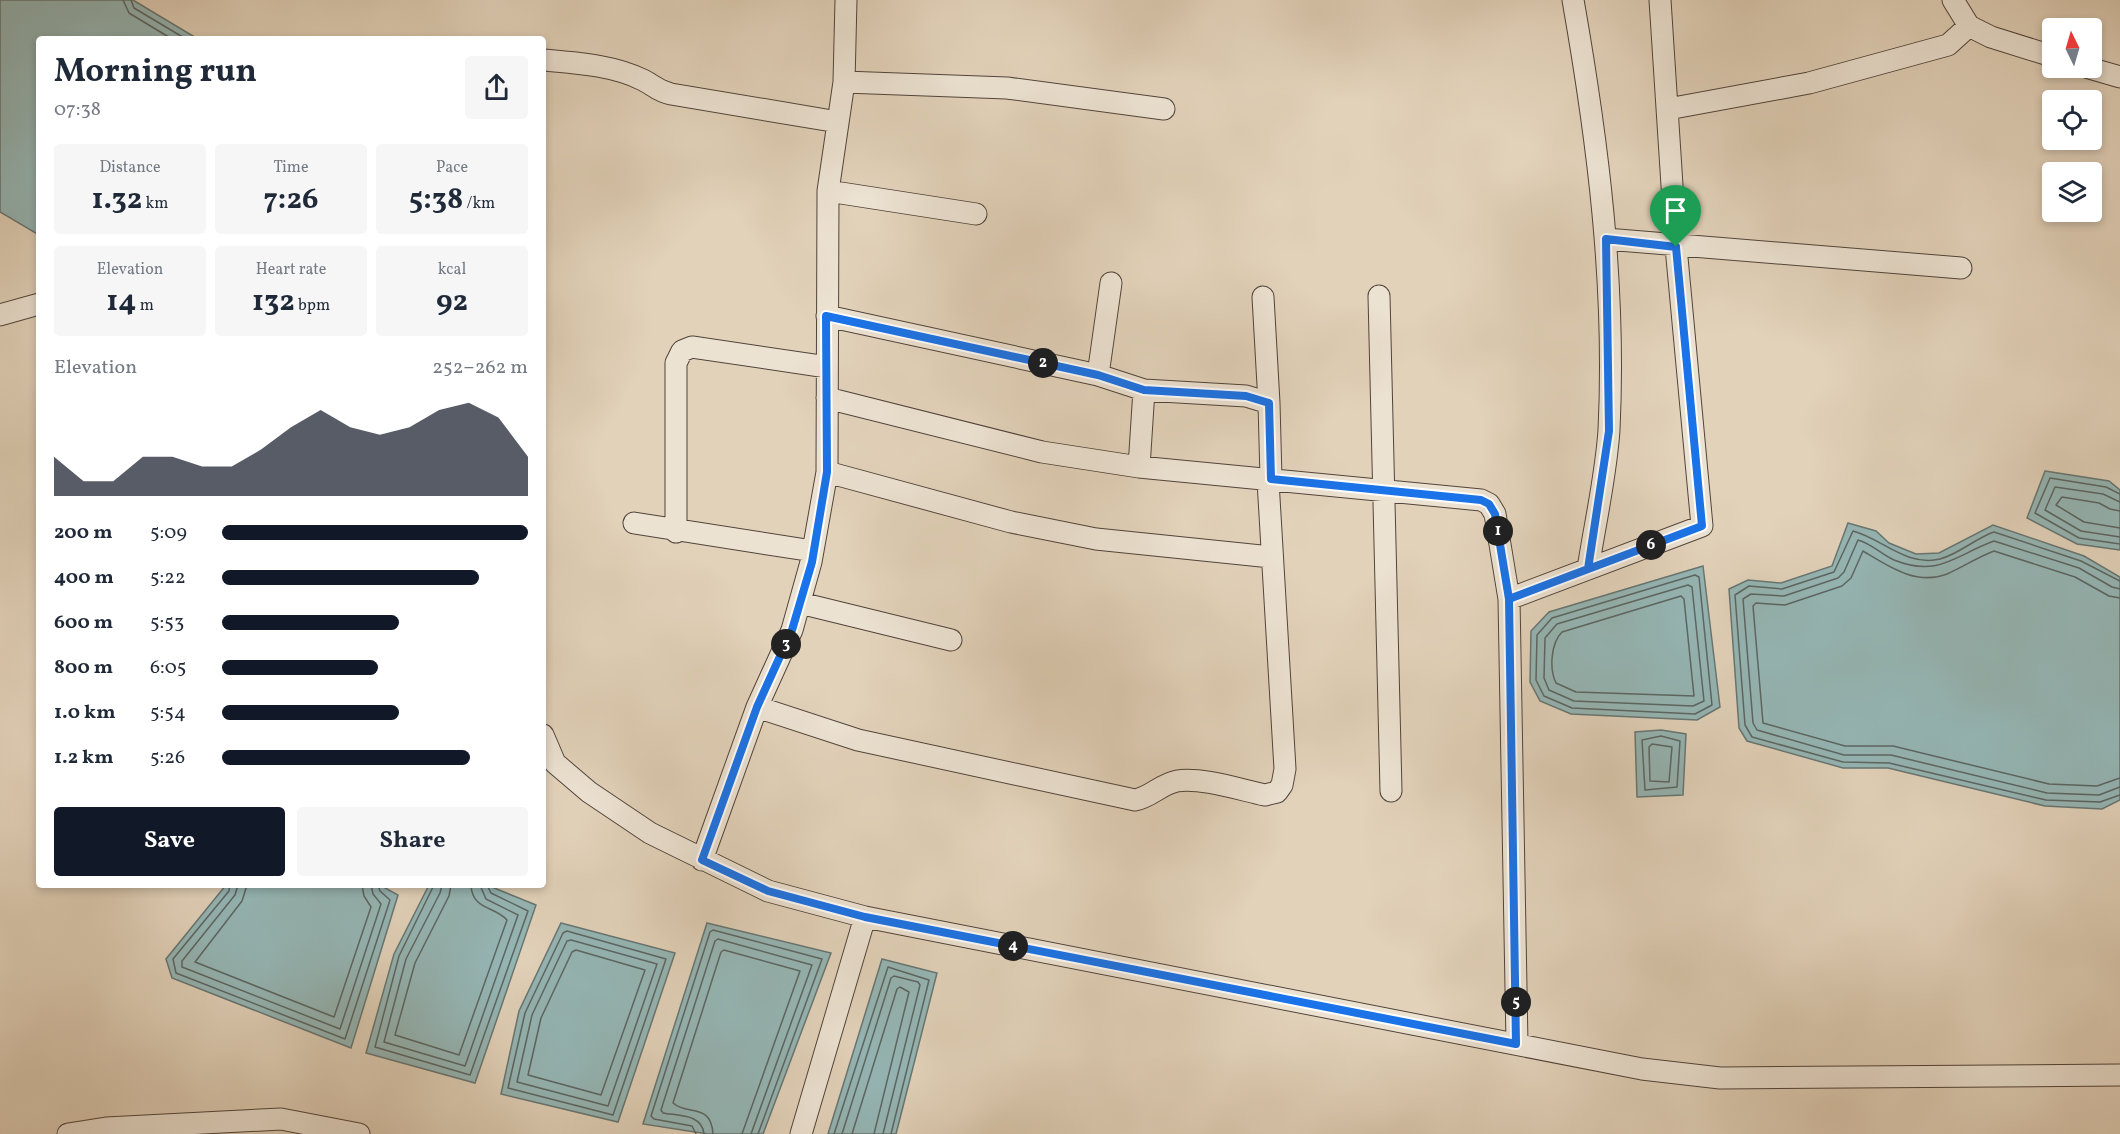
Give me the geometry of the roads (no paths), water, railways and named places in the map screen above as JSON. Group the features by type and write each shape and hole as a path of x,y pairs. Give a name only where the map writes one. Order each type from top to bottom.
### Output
{"street":[{"path":"702,860 757,707 792,630 813,551 827,472 828,191 844,82 846,0"},
{"path":"1573,0 1594,119 1606,239 1609,431 1588,569"},
{"path":"1509,599 1702,526 1676,247 1660,0"},
{"path":"1953,0 1969,26 1991,37 2042,53"},
{"path":"1668,108 1809,83 1948,45 1969,26"},
{"path":"546,60 599,66 644,80 656,91 838,122"},
{"path":"2102,72 2120,77"},
{"path":"844,82 1007,88 1164,109"},
{"path":"828,191 976,214"},
{"path":"1606,239 1676,247 1961,268"},
{"path":"1098,375 1111,283"},
{"path":"1379,296 1391,791"},
{"path":"757,707 858,740 1135,800 1147,798 1174,781 1188,780 1265,795 1277,792 1282,785 1285,769 1271,557 1269,403 1263,297"},
{"path":"0,315 36,305"},
{"path":"826,316 1098,375 1144,390 1246,396 1269,403"},
{"path":"676,532 676,363 682,351 692,347 827,367"},
{"path":"1139,467 1144,390"},
{"path":"827,398 1042,452 1139,467 1481,500 1489,504 1495,514 1509,599 1516,1044"},
{"path":"827,472 1011,522 1085,537 1271,557"},
{"path":"634,523 676,532 813,551"},
{"path":"800,603 951,640"},
{"path":"546,742 555,763 589,792 650,834 768,891 865,917 1642,1069 1720,1078 2120,1075"},
{"path":"801,1134 865,917"},
{"path":"68,1134 106,1128 281,1119 359,1134"}],"water":[{"path":"0,0 133,0 193,36 36,36 36,233 0,212"},
{"path":"2045,471 2109,481 2120,490 2120,550 2077,544 2027,518"},
{"path":"1848,523 1876,531 1889,543 1916,554 1939,553 1993,525 2084,556 2120,577 2120,800 2102,809 2045,806 1888,768 1843,768 1747,741 1739,728 1729,589 1748,580 1781,583 1832,566"},
{"path":"1703,566 1720,707 1697,720 1571,714 1540,701 1530,682 1531,631 1549,612"},
{"path":"1661,730 1686,734 1683,795 1637,797 1635,732"},
{"path":"224,888 385,888 398,895 351,1048 172,978 166,959"},
{"path":"427,888 494,888 536,905 475,1083 366,1053 394,954"},
{"path":"561,923 675,953 618,1122 501,1094 519,1011"},
{"path":"707,923 831,953 763,1134 708,1134 643,1124"},
{"path":"882,959 937,973 896,1134 828,1134"}]}
